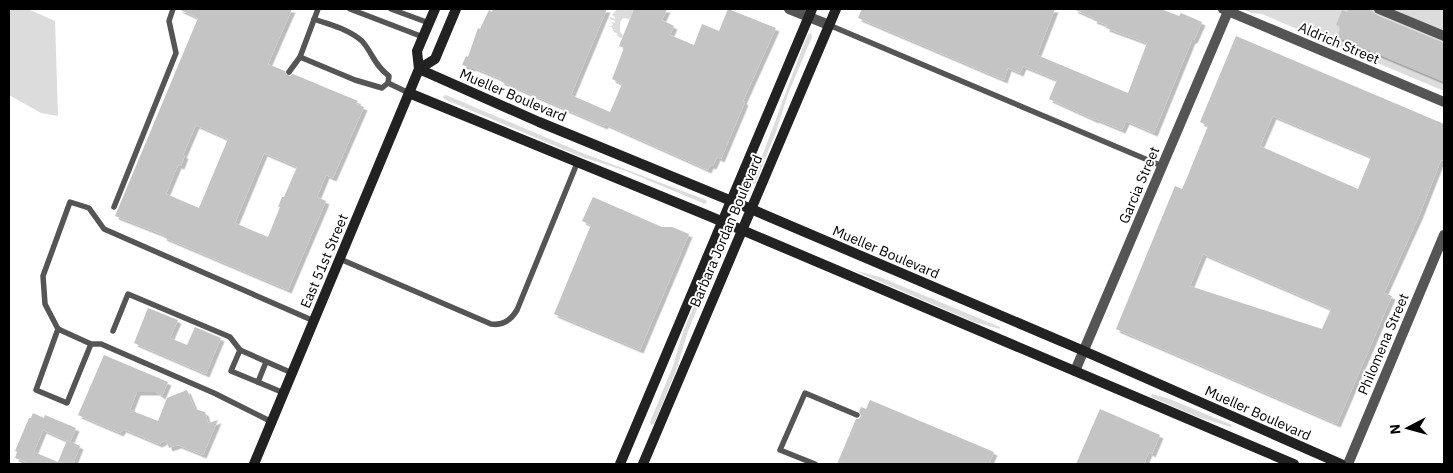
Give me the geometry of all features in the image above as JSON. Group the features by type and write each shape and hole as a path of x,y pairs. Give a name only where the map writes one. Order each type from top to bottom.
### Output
{"street":[{"name":"East 51st Street","path":"254,464 419,69 417,51 435,9"},
{"name":"East 51st Street","path":"419,69 435,59 456,9"},
{"path":"789,9 810,13 829,25"},
{"name":"Barbara Jordan Boulevard","path":"643,464 836,9"},
{"path":"1379,9 1444,36"},
{"name":"Aldrich Street","path":"1226,10 1444,102"},
{"name":"Garcia Street","path":"1075,371 1226,10"},
{"name":"Barbara Jordan Boulevard","path":"620,464 810,13"},
{"name":"Mueller Boulevard","path":"419,69 548,126 731,200 1084,351 1341,464"},
{"path":"409,93 578,161 1294,464"},
{"name":"Philomena Street","path":"1348,464 1444,234"}],"lane":[{"path":"114,207 176,53 169,21 173,9"},
{"path":"289,72 300,57 318,9"},
{"path":"350,9 423,37"},
{"path":"391,9 429,23"},
{"path":"300,57 348,77 382,88 388,83 389,76 376,64 362,41 351,34 314,19"},
{"path":"829,25 1162,166"},
{"path":"388,83 409,93"},
{"path":"340,259 491,324 497,325 507,322 514,316 578,161"},
{"path":"272,422 214,393 100,344 92,344 58,328 45,304 43,276 70,202 89,208 104,229 314,321"},
{"path":"112,331 128,294 230,336 240,350 292,373"},
{"path":"58,328 36,390 67,403 92,344"},
{"path":"240,350 231,371 284,393"},
{"path":"258,382 266,362"},
{"path":"815,464 780,450 805,393 858,415"}],"shaded area":[{"path":"9,9 28,9 55,21 58,116 41,113 9,95"},
{"path":"617,9 634,9 630,19 623,18 620,22 622,38 617,36 618,34 614,32 612,27 608,26 613,24 609,21 615,23 610,17 615,19 612,15"},
{"path":"1243,9 1444,9 1444,91 1262,14 1251,13"},
{"path":"811,33 812,37 788,94 776,132 755,184 751,183 808,34"},
{"path":"446,95 580,152 707,202 705,204 626,171 579,156 444,99 443,96"},
{"path":"718,249 721,249 721,252 688,331 677,368 654,424 651,425 650,422 673,366 683,332"},
{"path":"853,270 880,277 1000,327 1000,329 974,322"},
{"path":"1152,394 1167,398 1232,425 1231,427 1198,417 1151,397"}],"building":[{"path":"178,9 292,9 268,64 285,71 287,76 293,74 358,101 356,104 364,107 333,178 326,175 317,197 326,201 288,290 163,237 164,235 115,216 198,18","holes":["196,125 228,139 199,208 166,194 178,165 181,166 185,155 183,155","264,153 297,167 284,197 282,197 268,237 235,223"]},
{"path":"493,9 607,9 571,95 610,112 622,84 612,79 624,48 619,46 634,9 667,9 662,20 674,26 670,35 694,45 702,24 719,31 728,9 776,28 743,101 745,102 721,159 717,157 713,166 710,165 708,170 605,124 604,126 500,81 501,79 462,65 466,56 468,57 478,28 480,29 489,10 492,12"},
{"path":"862,9 1055,9 1037,55 1128,93 1147,43 1106,28 1107,25 1073,9 1161,9 1179,16 1181,13 1202,22 1194,40 1192,40 1154,133 1126,121 1122,130 1095,120 1049,99 1057,80 1023,66 1020,73 1008,68 1004,80 858,18"},
{"path":"1349,9 1368,9 1376,15 1444,43 1444,82 1337,37 1341,27 1336,25 1342,10 1347,12"},
{"path":"1236,36 1444,124 1444,161 1441,160 1419,216 1384,293 1392,296 1337,424 1116,329 1175,186 1182,189 1208,126 1200,122","holes":["1273,116 1371,157 1358,189 1260,146","1203,254 1331,309 1322,329 1190,286"]},
{"path":"593,197 662,227 672,227 689,234 640,350 554,314 591,225 582,221"},
{"path":"148,308 178,320 170,338 187,345 195,327 221,338 206,374 134,343"},
{"path":"104,355 168,382 162,396 156,392 137,392 130,410 158,421 167,398 187,390 195,409 205,412 208,423 218,420 203,455 178,445 169,448 166,440 159,444 123,429 120,433 78,415"},
{"path":"870,400 994,452 989,464 837,464 856,419 859,419 861,416 859,411 861,407 866,409"},
{"path":"1100,409 1160,435 1152,454 1149,452 1144,464 1076,464"},
{"path":"33,413 44,418 45,415 76,428 70,441 80,446 73,464 25,464 26,462 15,458 17,452 15,451","holes":["43,430 67,441 58,462 34,452"]}]}
